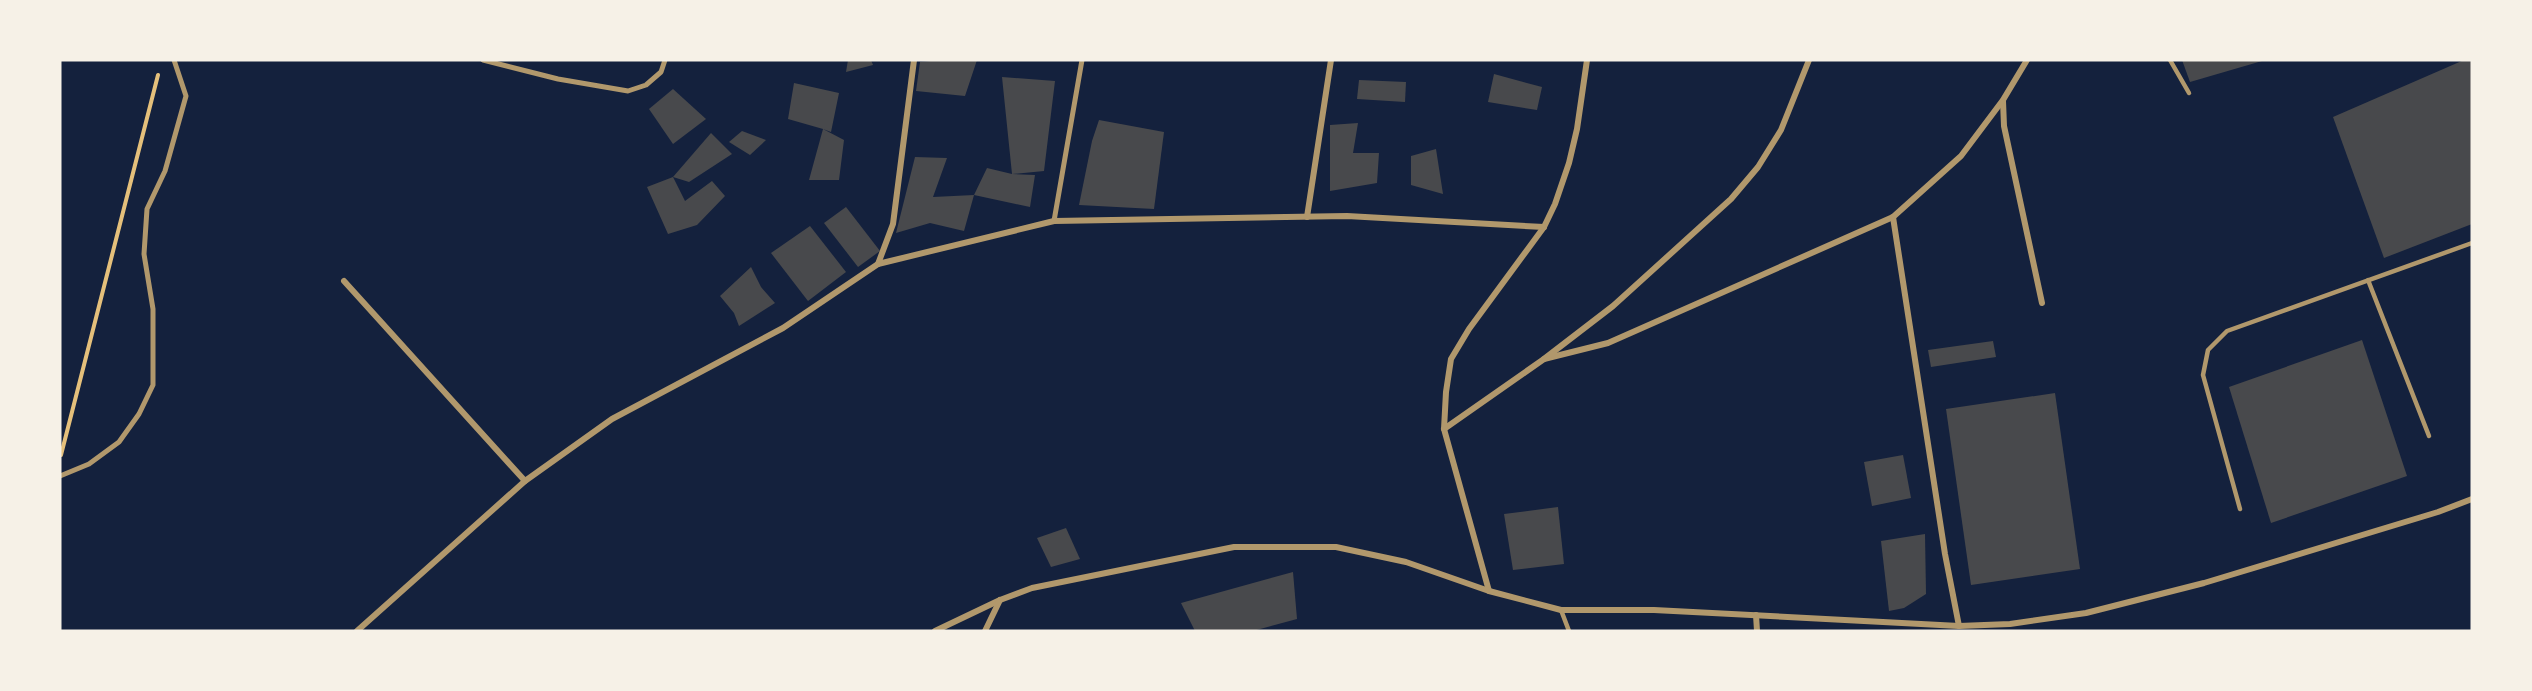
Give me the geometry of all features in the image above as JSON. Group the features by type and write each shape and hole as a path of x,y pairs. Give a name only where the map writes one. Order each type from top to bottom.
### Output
{"street":[{"path":"60,476 89,464 119,442 140,414 153,385 153,309 144,254 147,209 165,171 186,96 174,60"},
{"path":"483,60 558,79 628,91 646,85 661,72 665,60"},
{"path":"878,264 893,224 914,60"},
{"path":"1054,221 1082,60"},
{"path":"1307,217 1331,60"},
{"path":"1489,591 1444,429 1451,359 1469,329 1544,228 1555,204 1569,163 1587,60"},
{"path":"1444,429 1544,359 1613,306 1731,199 1758,167 1781,130 1809,60"},
{"path":"1544,359 1608,343 1893,217 1961,156 2003,100 2027,60"},
{"path":"2003,100 2004,126 2042,303"},
{"path":"357,631 525,481 612,419 783,328 878,264 1054,221 1347,216 1544,228"},
{"path":"1893,217 1945,554 1959,626"},
{"path":"344,281 525,481"},
{"path":"935,631 944,629 1000,600 1032,588 1234,547 1336,547 1406,561 1489,591 1561,609 1654,610 1959,626 2010,624 2086,613 2204,583 2438,512 2472,499"},
{"path":"985,631 1000,600"},
{"path":"1756,615 1757,631"}],"lane":[{"path":"2170,60 2189,93"},
{"path":"2240,509 2203,375 2208,350 2227,331 2472,243"},
{"path":"2368,280 2429,436"},
{"path":"1561,609 1569,631"}],"path":[{"path":"60,459 159,71"}],"building":[{"path":"848,60 871,60 873,65 846,72"},
{"path":"977,60 965,96 916,91 920,62"},
{"path":"2182,60 2262,60 2262,61 2190,82"},
{"path":"2464,60 2472,60 2472,224 2384,258 2333,117"},
{"path":"1494,74 1542,87 1537,110 1488,102"},
{"path":"1002,77 1055,81 1044,171 1012,174"},
{"path":"1359,80 1406,82 1405,102 1357,99"},
{"path":"794,83 839,93 831,132 788,119"},
{"path":"673,89 706,119 673,144 649,109"},
{"path":"1099,120 1164,132 1154,209 1079,205 1092,141"},
{"path":"1358,123 1353,153 1379,153 1377,183 1330,191 1330,125"},
{"path":"823,129 844,140 839,180 809,180"},
{"path":"742,131 766,140 750,155 729,142"},
{"path":"711,133 732,154 689,182 673,177"},
{"path":"1436,149 1443,194 1411,185 1411,156"},
{"path":"915,157 947,158 933,197 974,195 964,231 930,223 896,233"},
{"path":"987,168 1012,174 1035,175 1030,207 974,195"},
{"path":"673,177 685,201 712,181 725,196 697,225 668,234 647,187"},
{"path":"846,207 880,251 858,267 824,223"},
{"path":"810,226 846,272 808,301 771,253"},
{"path":"751,267 761,287 775,303 739,326 734,313 720,296"},
{"path":"2362,340 2407,476 2271,523 2229,387"},
{"path":"1993,341 1996,357 1931,367 1928,350"},
{"path":"2055,393 2080,569 1971,585 1946,409"},
{"path":"1903,455 1911,498 1872,506 1864,462"},
{"path":"1558,507 1564,564 1513,570 1504,514"},
{"path":"1066,528 1080,559 1051,567 1037,538"},
{"path":"1925,534 1926,594 1904,608 1889,611 1881,541"},
{"path":"1293,572 1297,619 1253,631 1195,631 1181,603"}]}
